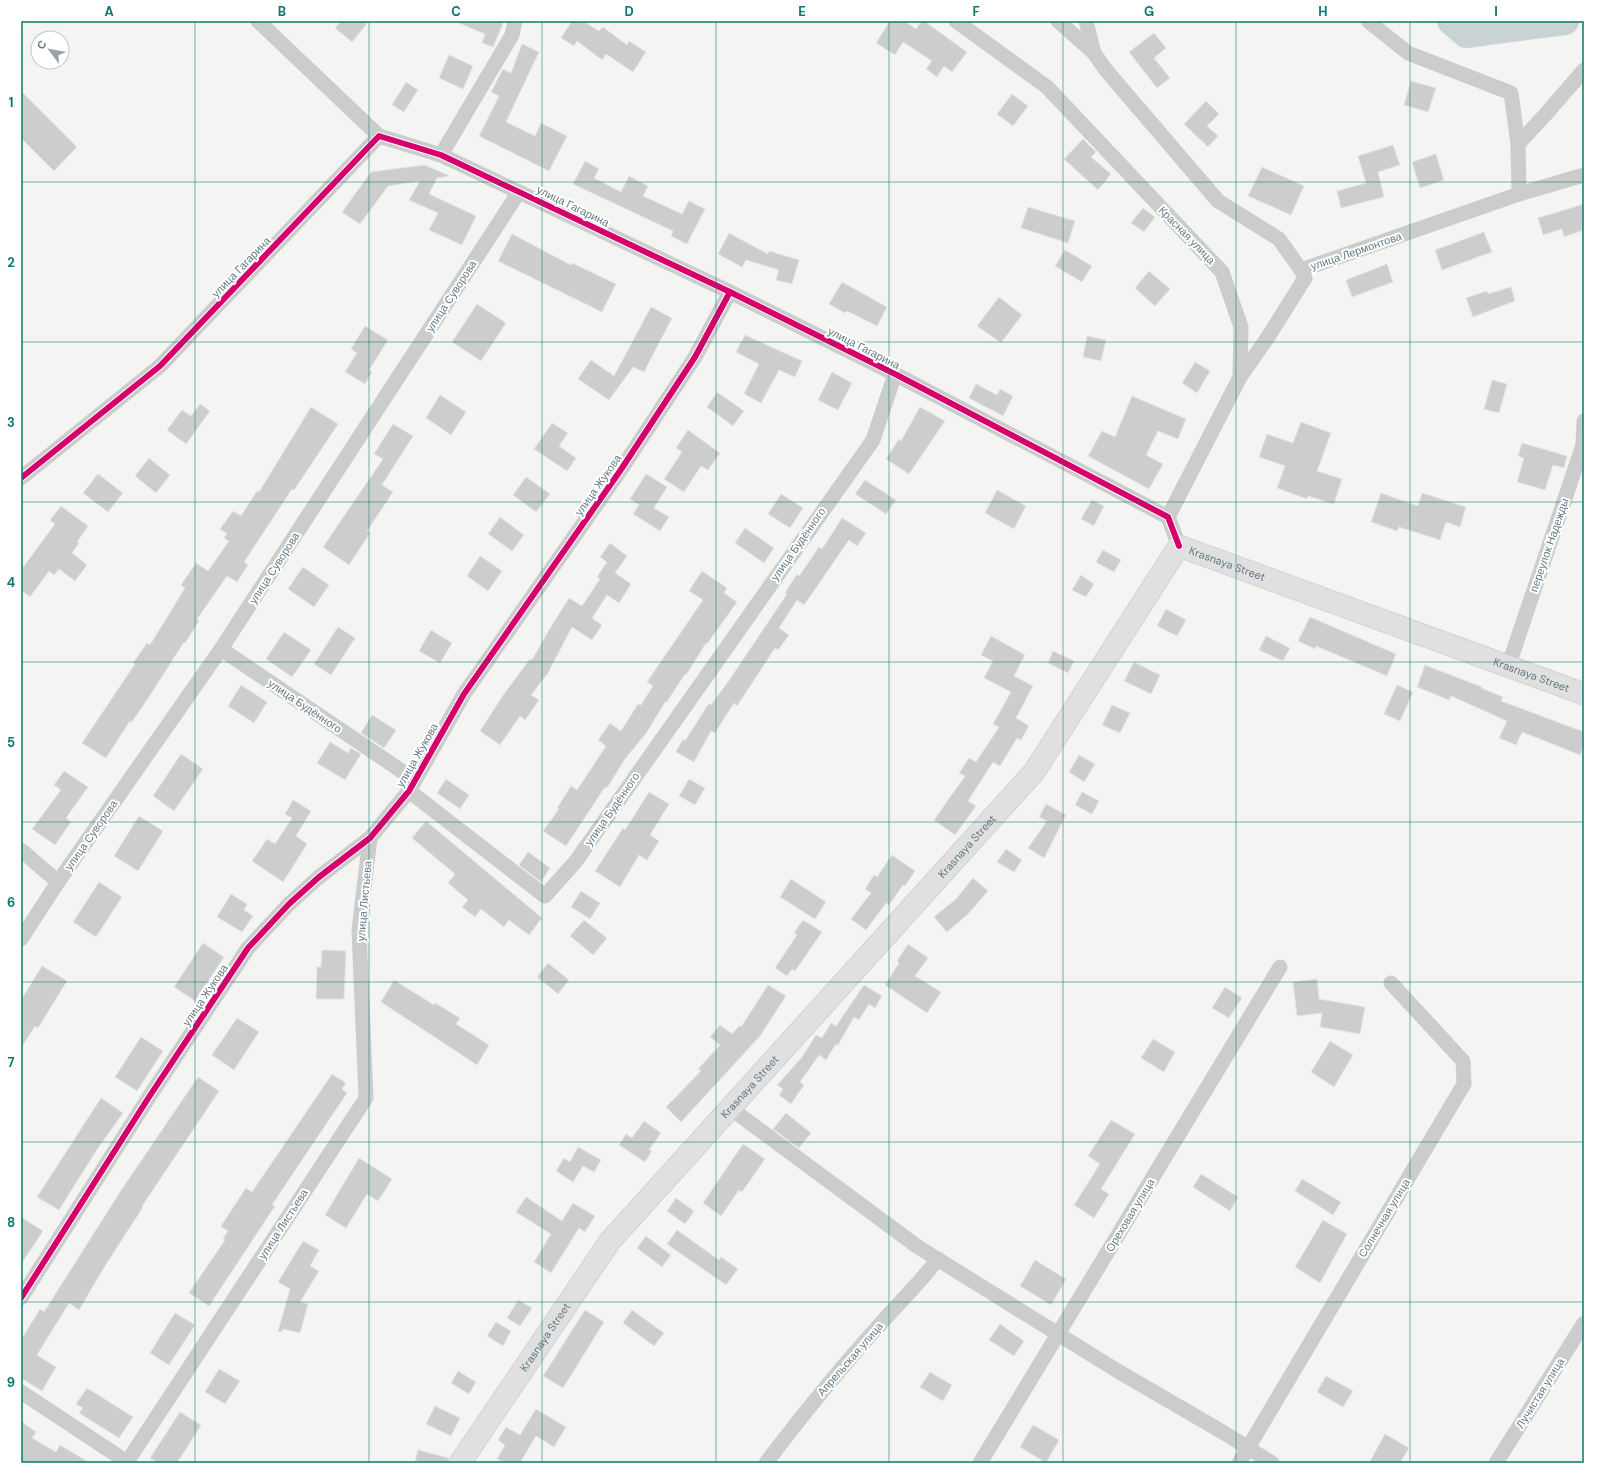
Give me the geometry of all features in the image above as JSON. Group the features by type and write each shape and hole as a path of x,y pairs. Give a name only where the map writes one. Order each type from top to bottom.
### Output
{"main road":[{"name":"Krasnaya Street","path":"460,1463 610,1241 1034,772 1179,546 1584,694"}],"street":[{"path":"258,21 379,136"},
{"path":"441,155 512,35 515,21"},
{"name":"Красная улица","path":"956,21 1047,87 1222,272 1241,328 1240,377 1168,517"},
{"name":"улица Лермонтова","path":"1058,21 1094,53 1105,69 1218,201 1279,239 1301,270 1519,194 1584,175"},
{"name":"улица Лермонтова","path":"1086,21 1094,53"},
{"path":"1368,21 1408,53 1511,93 1518,144 1519,194"},
{"path":"1518,144 1584,70"},
{"name":"улица Гагарина","path":"21,478 160,366 379,136 441,155 730,292 895,374 1168,517"},
{"name":"улица Суворова","path":"21,939 58,882 221,649 520,192"},
{"path":"1240,377 1268,337 1305,278 1301,270"},
{"name":"улица Жукова","path":"21,1298 149,1097 248,948 289,904 319,876 370,838 409,791 464,694 620,472 695,357 730,292"},
{"name":"улица Будённого","path":"221,649 406,774 409,791 545,896 576,861 873,440 895,374"},
{"name":"переулок Надежды","path":"1508,667 1582,445 1584,422"},
{"path":"1168,517 1179,546"},
{"name":"улица Листьева","path":"21,1392 127,1462 366,1098 359,930 370,838"},
{"path":"21,850 58,882"},
{"name":"Ореховая улица","path":"980,1463 1280,967"},
{"name":"Солнечная улица","path":"1239,1463 1464,1084 1463,1061 1391,983"},
{"path":"730,1108 918,1247 1058,1334 1272,1463"},
{"name":"Апрельская улица","path":"766,1463 797,1421 884,1320 919,1284 938,1259"},
{"name":"Лучистая улица","path":"1496,1463 1584,1323"}],"building":[{"path":"341,21 369,21 352,42 335,28"},
{"path":"454,21 504,21 493,47 482,43 485,34"},
{"path":"572,21 583,21 599,31 603,27 627,45 629,41 646,52 633,72 606,54 602,60 577,41 574,46 561,38"},
{"path":"890,21 904,21 916,29 922,21 924,21 967,52 952,72 944,66 937,77 926,69 932,61 903,42 895,55 876,43"},
{"path":"1154,33 1166,48 1154,58 1170,78 1157,88 1129,52"},
{"path":"522,44 539,52 506,122 535,136 541,123 567,136 549,171 479,136 499,96 491,92 503,69 511,73"},
{"path":"449,55 473,66 463,89 439,78"},
{"path":"1411,81 1436,88 1428,112 1404,105"},
{"path":"406,82 418,90 404,112 392,105"},
{"path":"21,91 77,147 54,171 21,138"},
{"path":"1012,94 1028,106 1013,126 997,114"},
{"path":"1206,101 1219,114 1207,126 1218,136 1208,147 1184,124"},
{"path":"1083,139 1096,152 1091,157 1111,174 1098,190 1064,159"},
{"path":"1393,145 1400,165 1378,172 1384,197 1341,208 1337,191 1366,183 1358,156"},
{"path":"1436,154 1444,180 1420,188 1412,162"},
{"path":"585,161 599,169 594,178 621,192 629,176 648,186 643,196 682,214 689,201 705,209 687,244 671,236 673,231 573,184"},
{"path":"424,165 450,176 437,178 429,194 476,216 462,245 429,230 438,213 409,200 420,181 388,186 360,224 342,212 371,172"},
{"path":"1262,167 1304,186 1291,215 1248,196"},
{"path":"1584,204 1584,230 1564,237 1562,229 1543,235 1538,218"},
{"path":"1028,207 1075,221 1068,243 1021,228"},
{"path":"1143,208 1155,217 1144,232 1131,223"},
{"path":"1484,232 1492,252 1442,270 1435,250"},
{"path":"729,233 768,254 769,251 799,260 792,284 776,280 779,270 746,260 742,267 718,254"},
{"path":"512,234 571,265 572,263 616,284 602,312 498,261"},
{"path":"1065,250 1092,266 1082,282 1055,266"},
{"path":"1387,264 1393,282 1352,297 1346,280"},
{"path":"1149,271 1170,289 1155,306 1135,288"},
{"path":"842,282 887,307 877,326 847,311 845,313 829,304"},
{"path":"1511,287 1515,301 1473,317 1466,298 1487,291 1488,294"},
{"path":"999,297 1022,315 1001,343 977,326"},
{"path":"477,304 506,323 481,361 452,342"},
{"path":"651,307 672,318 644,372 633,367 609,400 578,379 591,360 614,376"},
{"path":"365,326 388,340 369,370 372,372 365,384 345,372 357,353 351,349"},
{"path":"745,335 802,361 795,377 779,370 761,403 744,394 759,364 736,352"},
{"path":"1087,336 1106,340 1101,361 1083,357"},
{"path":"1195,362 1210,371 1197,393 1182,383"},
{"path":"832,372 852,383 838,410 818,400"},
{"path":"1492,380 1507,384 1499,413 1484,409"},
{"path":"976,384 997,395 1000,389 1013,396 1003,416 969,398"},
{"path":"717,392 744,411 733,426 707,407"},
{"path":"440,395 466,412 451,435 426,418"},
{"path":"1132,396 1186,419 1178,439 1158,431 1146,455 1163,464 1149,489 1088,456 1102,431 1115,437"},
{"path":"200,404 210,411 186,444 167,430 182,410 191,416"},
{"path":"311,407 338,424 294,490 292,489 244,562 248,565 237,582 227,576 197,619 199,621 185,643 184,642 149,697 131,723 130,721 106,758 82,743 135,664 133,663 147,643 150,645 185,588 181,585 196,563 208,571 229,541 224,538 227,534 220,529 233,511 241,516 257,491 259,492"},
{"path":"920,407 945,421 909,474 886,459 899,439 901,441"},
{"path":"1301,422 1331,433 1317,471 1342,479 1334,504 1308,496 1307,499 1277,488 1285,466 1259,457 1267,434 1293,443"},
{"path":"552,423 568,433 559,446 576,458 567,471 534,449"},
{"path":"393,424 413,436 382,485 393,492 367,531 370,533 349,565 323,547 383,459 374,454"},
{"path":"688,430 720,453 708,470 701,466 684,492 664,479 682,452 676,448"},
{"path":"1522,443 1567,456 1564,468 1553,465 1545,490 1517,482 1524,458 1518,456"},
{"path":"149,458 170,475 156,493 135,476"},
{"path":"98,474 123,493 108,512 83,493"},
{"path":"646,474 667,487 654,508 669,517 660,531 633,514 639,505 630,499"},
{"path":"526,477 550,494 536,512 513,495"},
{"path":"865,480 896,500 886,514 855,494"},
{"path":"997,490 1026,506 1014,529 985,513"},
{"path":"1381,493 1418,506 1422,493 1466,507 1460,527 1446,522 1440,540 1399,527 1397,531 1371,522"},
{"path":"781,494 803,508 790,528 768,514"},
{"path":"1092,500 1104,506 1094,526 1081,519"},
{"path":"61,506 88,526 77,542 79,543 72,553 87,565 75,581 59,569 54,575 49,571 30,597 21,590 21,570 55,524 50,520"},
{"path":"500,517 524,535 512,551 488,534"},
{"path":"842,518 866,533 857,546 849,540 804,605 797,600 779,628 789,635 778,650 775,648 737,706 734,703 715,733 711,731 694,762 676,752 683,739 685,741 709,703 711,705 730,679 787,594 785,593 797,574 799,576 819,547 822,549"},
{"path":"745,528 774,548 764,563 735,543"},
{"path":"610,543 627,556 615,573 631,584 619,603 607,595 592,618 602,625 592,640 572,627 548,673 531,695 539,700 525,720 520,716 500,745 480,731 504,694 530,659 532,660 569,598 582,606 600,579 597,577 607,562 600,557"},
{"path":"1103,550 1121,560 1114,572 1096,562"},
{"path":"480,556 502,571 488,591 467,576"},
{"path":"303,567 329,585 314,607 288,589"},
{"path":"702,571 727,588 724,593 737,602 707,644 706,643 666,703 665,702 647,732 625,759 607,788 605,787 566,846 543,831 559,809 557,808 571,786 577,790 606,746 598,740 610,723 621,731 638,704 641,705 653,686 647,682 703,600 689,591"},
{"path":"1081,575 1094,584 1086,597 1072,590"},
{"path":"1166,609 1186,620 1177,636 1157,626"},
{"path":"1310,617 1396,654 1387,676 1316,646 1315,649 1298,641"},
{"path":"338,627 355,638 331,675 314,664"},
{"path":"431,630 452,643 440,663 419,651"},
{"path":"284,632 311,650 292,677 266,659"},
{"path":"991,636 1025,655 1014,676 1033,686 1016,718 1029,726 1021,740 1017,738 1000,766 993,762 968,801 976,806 955,835 934,820 965,776 959,773 969,758 976,762 999,727 993,724 1011,692 984,678 993,661 981,655"},
{"path":"1266,636 1290,648 1283,661 1259,650"},
{"path":"1053,651 1074,661 1068,673 1048,663"},
{"path":"1134,662 1160,675 1151,694 1124,681"},
{"path":"1425,665 1482,687 1481,688 1503,697 1501,701 1584,732 1584,746 1580,755 1522,732 1516,745 1499,738 1507,721 1451,696 1449,700 1417,687"},
{"path":"241,685 267,702 254,723 228,706"},
{"path":"1397,685 1413,692 1400,721 1384,714"},
{"path":"1112,705 1130,713 1120,733 1102,725"},
{"path":"372,715 396,730 384,748 361,733"},
{"path":"330,742 348,753 351,748 361,754 345,780 317,763"},
{"path":"181,754 203,769 174,811 153,796"},
{"path":"1079,755 1095,764 1084,782 1069,772"},
{"path":"64,771 88,787 66,818 71,822 55,845 32,829 61,790 54,785"},
{"path":"446,779 469,795 460,809 437,793"},
{"path":"689,779 705,788 695,805 679,796"},
{"path":"649,792 669,804 650,835 659,841 647,860 639,855 620,887 595,871 623,828 625,830"},
{"path":"1082,792 1099,801 1092,814 1075,805"},
{"path":"293,800 311,811 296,836 307,844 283,882 252,861 267,839 275,844 292,818 285,814"},
{"path":"1046,804 1066,815 1044,858 1028,848 1047,821 1039,817"},
{"path":"139,816 163,831 138,871 114,856"},
{"path":"426,821 542,918 529,935 509,920 504,927 481,909 475,917 462,907 468,900 448,883 455,874 412,838"},
{"path":"1006,849 1022,860 1014,872 997,862"},
{"path":"528,852 550,868 541,882 519,865"},
{"path":"892,855 915,871 905,886 903,885 889,905 886,903 866,930 851,919 871,893 865,889 874,875 877,877"},
{"path":"973,878 988,891 968,914 947,932 934,917 956,899"},
{"path":"791,879 826,902 815,919 780,897"},
{"path":"99,882 122,897 96,937 73,922"},
{"path":"581,891 600,903 590,919 571,907"},
{"path":"231,894 247,904 244,910 253,916 242,932 217,917"},
{"path":"584,920 607,938 593,955 570,936"},
{"path":"803,920 822,932 795,971 792,969 787,976 775,968 797,935 794,933"},
{"path":"203,943 224,957 195,1001 174,987"},
{"path":"908,944 928,958 915,976 941,992 927,1013 885,985 899,963 897,961"},
{"path":"322,950 346,951 344,999 316,999 317,967 321,967"},
{"path":"548,963 569,980 558,994 537,977"},
{"path":"42,966 67,981 38,1028 35,1026 21,1048 21,1000"},
{"path":"1317,979 1319,999 1365,1007 1360,1034 1320,1027 1322,1013 1297,1016 1293,982"},
{"path":"394,980 434,1005 435,1003 460,1018 456,1024 489,1045 477,1065 381,1002"},
{"path":"768,985 786,996 760,1036 681,1122 666,1107 701,1071 698,1069 720,1045 710,1037 720,1025 732,1034 740,1025 741,1027"},
{"path":"864,985 882,996 875,1008 869,1004 859,1020 854,1017 838,1045 836,1044 826,1060 819,1055 800,1082 804,1085 791,1104 779,1095 783,1089 777,1085 802,1057 816,1035 822,1038 831,1023 836,1026"},
{"path":"1225,987 1242,998 1229,1018 1212,1008"},
{"path":"237,1018 259,1032 234,1070 212,1055"},
{"path":"141,1037 163,1051 137,1091 115,1077"},
{"path":"1153,1039 1175,1052 1164,1072 1141,1058"},
{"path":"1330,1041 1353,1055 1334,1087 1311,1072"},
{"path":"332,1074 346,1083 342,1089 347,1093 272,1205 275,1206 209,1306 189,1293 225,1240 223,1239 228,1231 221,1226 246,1188 252,1192"},
{"path":"198,1077 219,1091 142,1206 143,1207 79,1310 69,1303 37,1355 56,1367 42,1391 21,1378 21,1340 40,1309 44,1312 120,1192"},
{"path":"101,1098 123,1113 96,1151 59,1210 37,1197"},
{"path":"786,1113 811,1133 799,1148 773,1129"},
{"path":"1111,1120 1135,1134 1101,1189 1109,1194 1094,1218 1074,1205 1100,1164 1088,1156"},
{"path":"644,1121 661,1133 649,1150 652,1151 645,1162 619,1145 626,1134 632,1138"},
{"path":"743,1144 765,1159 742,1192 739,1190 721,1216 703,1203"},
{"path":"578,1147 601,1160 594,1172 583,1166 573,1182 556,1171 564,1158 570,1162"},
{"path":"359,1158 392,1179 378,1201 367,1194 346,1228 325,1215"},
{"path":"1201,1174 1238,1197 1230,1211 1193,1187"},
{"path":"1302,1179 1341,1202 1333,1215 1295,1191"},
{"path":"526,1197 562,1221 573,1203 595,1216 585,1232 579,1228 551,1273 534,1262 551,1234 516,1212"},
{"path":"676,1198 694,1211 685,1224 667,1211"},
{"path":"21,1217 43,1231 21,1264"},
{"path":"1323,1220 1347,1234 1320,1283 1295,1267"},
{"path":"677,1230 719,1260 721,1257 738,1269 726,1285 667,1244"},
{"path":"646,1236 671,1255 662,1267 637,1248"},
{"path":"303,1241 319,1250 310,1266 319,1271 300,1302 308,1304 300,1333 283,1329 281,1332 278,1331 290,1289 278,1282"},
{"path":"1035,1260 1066,1279 1051,1305 1020,1286"},
{"path":"518,1300 532,1308 520,1326 507,1318"},
{"path":"585,1310 604,1322 563,1388 543,1376"},
{"path":"632,1310 664,1333 654,1346 623,1323"},
{"path":"175,1313 195,1325 169,1365 150,1353"},
{"path":"496,1322 511,1331 503,1346 487,1336"},
{"path":"1000,1324 1024,1341 1014,1356 989,1340"},
{"path":"219,1369 240,1381 225,1404 205,1392"},
{"path":"458,1371 476,1382 469,1394 451,1383"},
{"path":"930,1372 952,1385 943,1401 920,1387"},
{"path":"1326,1376 1353,1391 1343,1407 1317,1392"},
{"path":"87,1388 133,1417 119,1438 79,1413 83,1408 76,1404"},
{"path":"435,1406 460,1418 451,1436 426,1424"},
{"path":"536,1409 566,1427 554,1447 536,1436 520,1463 506,1463 497,1459 505,1445 498,1440 506,1427 520,1435"},
{"path":"180,1412 201,1425 177,1463 158,1463 150,1458"},
{"path":"21,1421 36,1432 32,1438 56,1452 60,1445 90,1463 21,1463"},
{"path":"1033,1425 1059,1440 1046,1463 1020,1447"},
{"path":"1385,1434 1409,1448 1400,1463 1369,1463"},
{"path":"418,1450 449,1458 448,1463 422,1463 415,1461"}],"waterway":[{"path":"1451,21 1466,34 1565,21"}],"cycle path":[{"path":"21,478 160,366 379,136 441,155 730,292 895,374 1168,517 1179,546"},
{"path":"21,1298 149,1097 248,948 289,904 319,877 370,838 409,791 464,694 620,471 695,357 730,292"}]}
